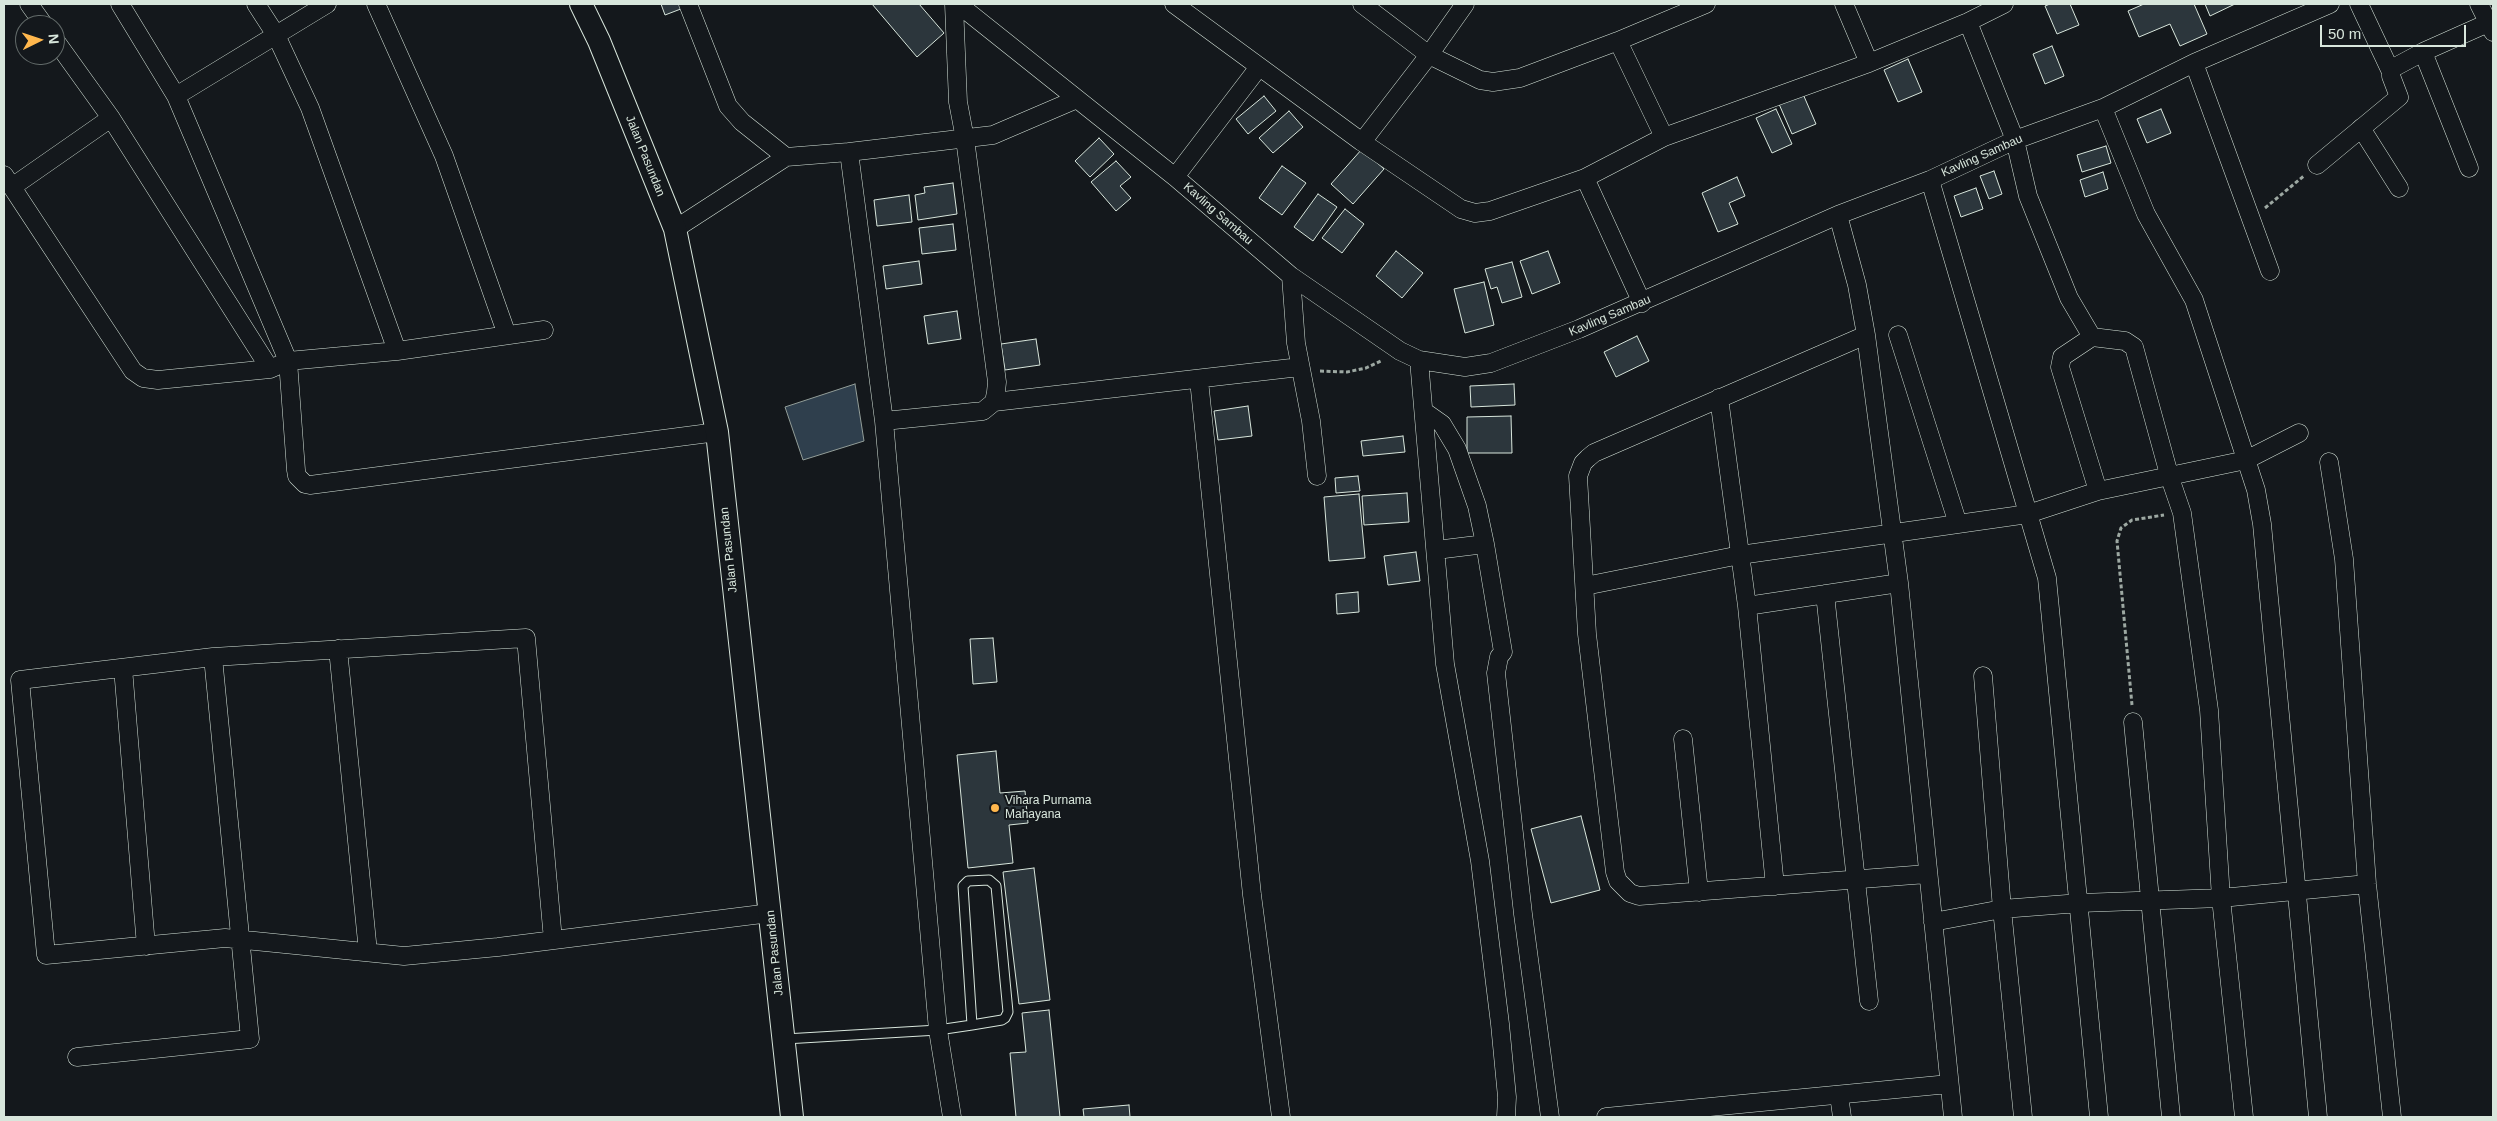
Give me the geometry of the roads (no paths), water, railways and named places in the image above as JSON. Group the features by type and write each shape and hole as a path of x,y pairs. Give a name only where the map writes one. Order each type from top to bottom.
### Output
{"street":[{"path":"29,4 37,15"},
{"path":"120,4 176,96 288,361 296,470 300,480 310,485 717,432"},
{"path":"256,4 276,35 310,108 397,351"},
{"path":"176,96 327,4"},
{"path":"376,4 444,156 507,335"},
{"name":"Jalan Pasundan","path":"581,4 599,41 674,229 717,432 792,1117"},
{"path":"688,4 728,106 742,122 786,157"},
{"path":"956,4 958,102 965,139 997,382 994,402"},
{"name":"Kavling Sambau","path":"956,4 1175,177 1291,276 1400,352 1419,360 1465,366 1491,363 1642,303 1838,215 1930,180 2014,140 2103,108 2194,63 2330,4"},
{"path":"1174,4 1362,142 1468,212 1490,211 1585,178 1664,137 1869,63 1968,22 2004,4"},
{"path":"1362,4 1429,55 1480,80 1493,82 1520,78 1618,41 1706,4"},
{"path":"1362,142 1429,55 1465,4"},
{"path":"1844,4 1869,63"},
{"path":"2317,165 2398,97 2391,72 2359,4"},
{"path":"2391,72 2395,67 2423,52 2491,28 2479,4"},
{"path":"1968,22 2014,140 2028,196 2069,298 2092,337"},
{"path":"1618,41 1664,137"},
{"path":"2423,52 2469,168"},
{"path":"65,54 111,118 270,369"},
{"path":"2194,63 2270,271"},
{"path":"1175,177 1259,67"},
{"path":"674,229 786,157 848,152 993,135 1077,99"},
{"path":"2103,108 2146,214 2194,300 2256,490 2262,524 2318,1117"},
{"path":"111,118 8,181 138,375 158,380 270,369 288,361 397,351 544,330"},
{"path":"2362,128 2399,188"},
{"path":"848,152 884,420 938,1030 952,1117"},
{"path":"1585,178 1642,303"},
{"path":"1930,180 2047,578 2080,903 2099,1117"},
{"path":"1838,215 1857,284 1866,334 1893,534 1948,1084 1953,1117"},
{"path":"1291,276 1300,367 1312,421 1317,476"},
{"path":"1866,334 1594,453 1583,463 1578,476 1587,634 1618,880 1630,893 1639,896 1927,874"},
{"path":"1898,335 1958,524"},
{"path":"2098,491 2060,367 2062,357 2092,337 2125,341 2134,347 2170,478 2182,513 2209,710 2221,898 2244,1117"},
{"path":"1419,360 1425,412 1445,664 1480,861 1500,1024 1507,1097 1506,1117"},
{"path":"884,420 983,411 994,402 1300,367"},
{"path":"1199,380 1252,895 1281,1117"},
{"path":"1719,398 1747,606 1775,886"},
{"path":"1425,412 1442,424 1457,449 1477,506 1485,544 1504,652 1499,657 1496,673 1523,914 1550,1117"},
{"path":"1585,586 1740,555 2028,514 2098,491 2170,478 2246,460 2299,433"},
{"path":"2329,462 2344,559 2367,884 2392,1117"},
{"path":"1436,550 1485,544"},
{"path":"1747,606 1899,583"},
{"path":"1825,594 1869,1001"},
{"path":"553,940 526,638 213,657 20,680 46,955 224,938 404,956 553,940 770,913"},
{"path":"338,649 368,952"},
{"path":"77,1057 250,1038 213,657"},
{"path":"123,668 146,946"},
{"path":"1983,676 2002,909 2023,1117"},
{"path":"2133,722 2171,1117"},
{"path":"1683,740 1699,892"},
{"path":"1933,922 2002,909 2080,903 2221,898 2367,884"},
{"path":"1606,1117 1709,1112 1839,1095 1948,1084"},
{"path":"1839,1095 1842,1117"}],"lane":[{"path":"784,1039 938,1030 972,1025 1002,1020 1008,1012 996,886 989,880 966,882 963,886 972,1025"}],"water":[{"path":"855,384 864,441 803,460 785,407"}],"place":[{"name":"Vihara Purnama Mahayana","path":"995,808"}]}
